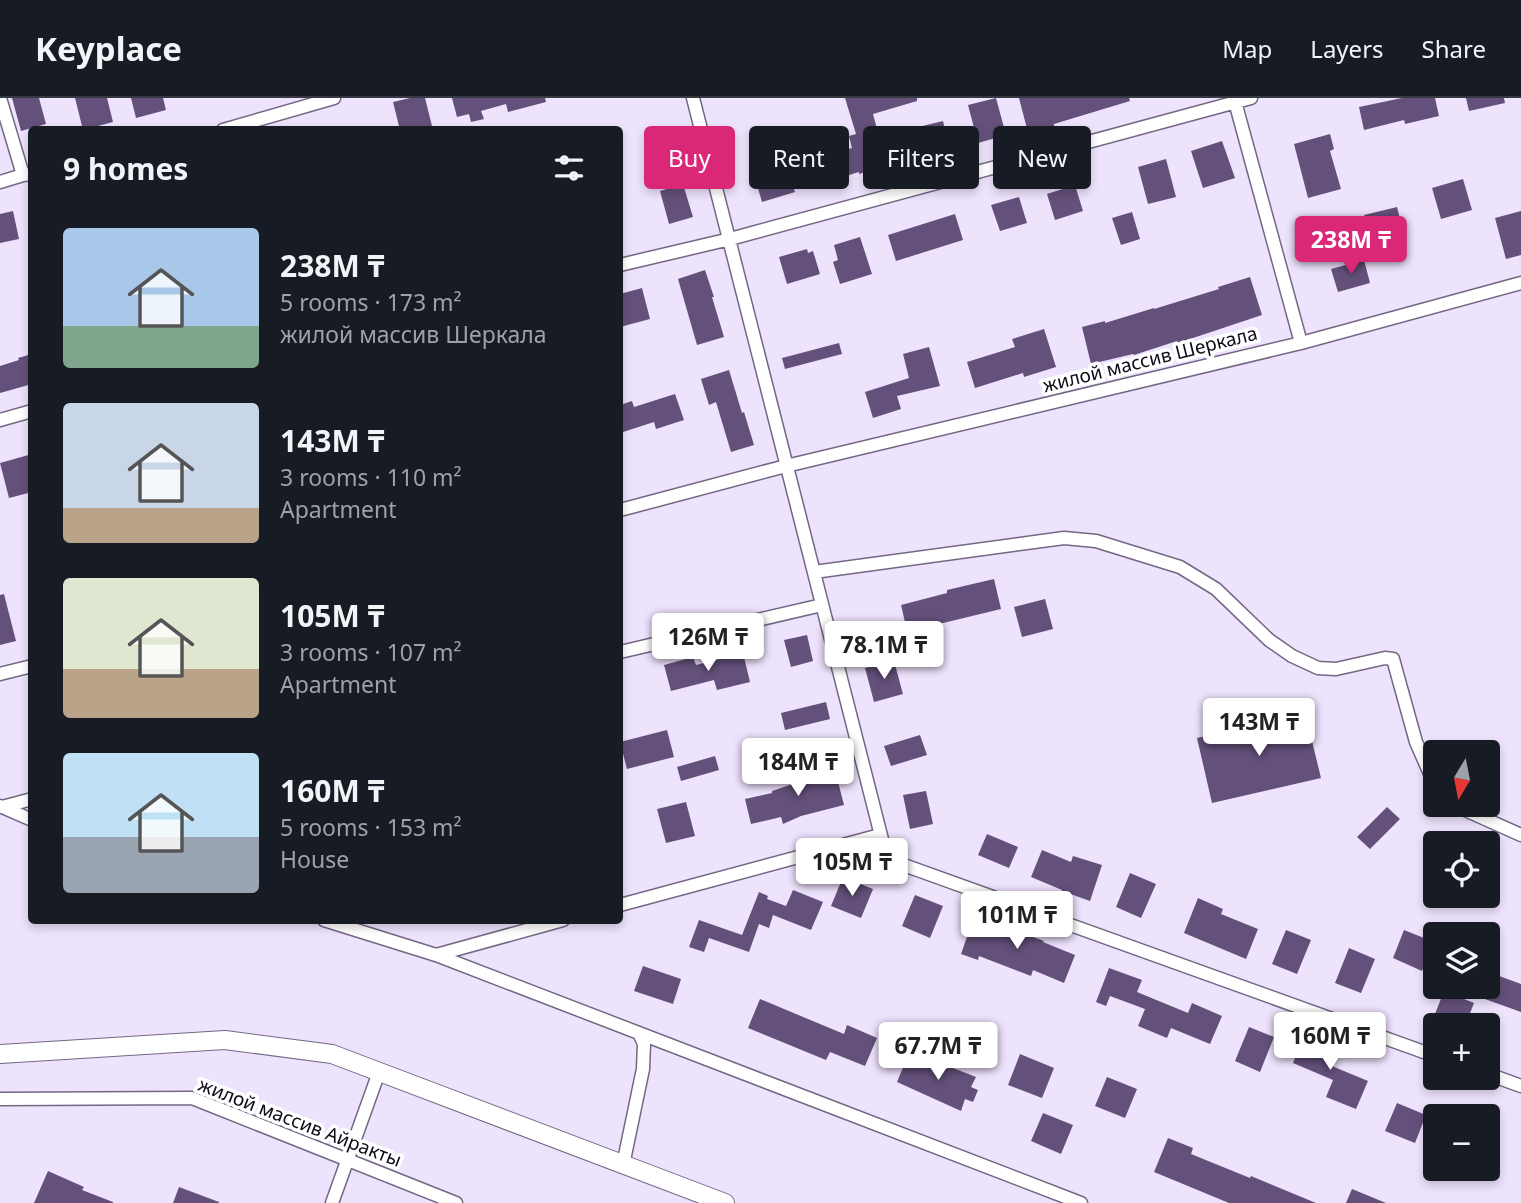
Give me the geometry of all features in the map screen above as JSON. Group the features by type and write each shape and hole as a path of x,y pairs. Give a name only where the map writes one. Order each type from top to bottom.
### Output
{"main road":[{"path":"0,1054 225,1040 332,1054 725,1203"}],"street":[{"path":"0,98 27,175 0,182"},
{"path":"237,126 334,98"},
{"path":"693,98 887,859 1423,1052"},
{"path":"623,264 730,239 1234,100 1251,98"},
{"path":"1234,100 1301,343"},
{"name":"жилой массив Шеркала","path":"623,509 786,466 1301,343 1521,283"},
{"path":"0,420 28,412"},
{"path":"814,572 1064,538 1097,541 1180,568 1216,589 1269,640 1292,656 1318,668 1336,669 1385,658 1393,659 1423,758"},
{"path":"623,651 822,605"},
{"path":"0,674 28,667"},
{"path":"1,807 28,800"},
{"path":"1,807 28,818"},
{"path":"1481,817 1521,835"},
{"path":"623,904 880,835"},
{"path":"337,924 436,955 1081,1203"},
{"path":"436,955 548,924"},
{"path":"623,1164 643,1069 644,1044 639,1033"},
{"path":"332,1203 379,1072"},
{"path":"1500,1078 1521,1086"},
{"name":"жилой массив Айракты","path":"0,1099 192,1098 457,1203"}],"building":[{"path":"12,98 39,98 46,124 28,126 28,129 21,131"},
{"path":"75,98 107,98 113,122 82,126"},
{"path":"131,98 163,98 166,110 136,118"},
{"path":"425,98 432,126 399,126 393,102"},
{"path":"452,98 545,98 546,102 508,112 506,104 481,111 484,119 471,122 469,114 457,117"},
{"path":"845,98 917,98 917,101 873,114 876,126 863,126 863,173 849,175 849,149 852,148 849,136 856,134"},
{"path":"996,98 1004,126 993,126 993,139 979,143 979,126 974,126 968,105"},
{"path":"1019,98 1129,98 1130,101 1054,126 1026,126"},
{"path":"1402,98 1435,98 1439,116 1405,124 1404,120 1364,130 1359,107"},
{"path":"1466,98 1504,98 1505,103 1469,111"},
{"path":"943,121 944,126 922,126"},
{"path":"1330,134 1334,149 1330,151 1341,189 1308,198 1294,144"},
{"path":"1222,141 1235,178 1203,188 1191,151"},
{"path":"1166,159 1176,197 1148,204 1138,167"},
{"path":"1463,179 1472,210 1441,219 1432,188"},
{"path":"685,189 693,217 669,224 660,191"},
{"path":"758,189 794,189 795,192 762,202"},
{"path":"1063,189 1076,189 1083,211 1055,220 1047,194"},
{"path":"1019,197 1027,223 1000,231 991,205"},
{"path":"1397,207 1403,230 1370,239 1364,215"},
{"path":"13,211 19,239 0,243 0,214"},
{"path":"1521,211 1521,255 1506,259 1495,218"},
{"path":"1132,212 1140,239 1121,245 1112,218"},
{"path":"955,214 963,240 896,261 888,235"},
{"path":"860,237 872,274 840,284 833,262 838,260 834,245"},
{"path":"807,249 808,253 813,251 820,274 787,284 779,257"},
{"path":"1364,260 1370,283 1338,292 1331,269"},
{"path":"705,270 724,337 697,345 678,279"},
{"path":"1250,277 1262,315 1178,343 1177,341 1134,355 1091,364 1082,327 1154,309"},
{"path":"642,288 650,319 623,326 623,293"},
{"path":"1044,329 1056,367 1024,377 1023,373 975,388 967,362 1015,347 1012,339"},
{"path":"839,343 842,354 785,369 782,358"},
{"path":"929,347 940,386 897,396 901,409 873,418 865,392 909,378 903,354"},
{"path":"28,355 28,385 0,393 0,366 19,360 18,358"},
{"path":"729,370 754,445 731,452 716,402 709,405 701,379"},
{"path":"675,394 684,420 656,429 654,422 623,432 623,404 632,401 634,407"},
{"path":"28,455 28,493 9,498 0,463"},
{"path":"994,579 1001,609 939,624 940,627 908,635 901,605"},
{"path":"4,594 16,641 0,645 0,595"},
{"path":"1045,599 1053,629 1022,637 1014,607"},
{"path":"807,635 813,661 791,667 784,640"},
{"path":"743,653 750,682 717,690 714,680 671,691 664,665 693,657 696,665"},
{"path":"894,661 903,694 874,702 865,668"},
{"path":"826,702 830,719 785,730 781,713"},
{"path":"1305,712 1321,778 1212,803 1197,738"},
{"path":"667,730 674,757 627,769 623,741"},
{"path":"920,735 927,755 891,766 884,746"},
{"path":"715,756 719,770 681,781 677,767"},
{"path":"834,766 844,805 801,816 783,824 781,817 751,824 745,799 772,793 808,779 807,773"},
{"path":"926,791 933,824 910,829 903,795"},
{"path":"686,802 695,836 666,843 657,809"},
{"path":"1387,807 1400,819 1370,849 1357,837"},
{"path":"987,834 1018,847 1009,868 978,855"},
{"path":"1042,850 1071,862 1073,856 1102,865 1090,901 1031,877"},
{"path":"1130,873 1156,884 1141,918 1116,907"},
{"path":"843,877 873,889 861,918 831,906"},
{"path":"793,890 823,902 811,930 773,915 769,928 759,924 749,952 709,938 704,952 689,947 699,920 742,935 759,892 768,896 767,899 786,906"},
{"path":"915,895 943,906 930,938 902,926"},
{"path":"1198,898 1223,909 1221,914 1258,929 1246,959 1184,933"},
{"path":"973,920 1004,931 1005,927 1075,955 1064,983 1033,970 1031,976 979,956 978,960 961,954"},
{"path":"1286,930 1311,940 1297,974 1272,964"},
{"path":"1404,930 1423,938 1422,971 1393,958"},
{"path":"1349,948 1375,959 1361,993 1335,983"},
{"path":"643,966 681,979 673,1004 634,991"},
{"path":"1109,968 1142,980 1137,992 1188,1013 1192,1003 1222,1016 1210,1044 1171,1028 1167,1038 1138,1026 1145,1009 1110,996 1106,1006 1096,1002"},
{"path":"1500,976 1521,984 1521,1012 1485,999 1500,999"},
{"path":"760,999 844,1034 847,1025 877,1038 865,1066 830,1052 826,1060 748,1028"},
{"path":"1441,999 1464,999 1474,1003 1470,1013 1435,1013"},
{"path":"1249,1027 1274,1037 1260,1072 1235,1061"},
{"path":"1304,1034 1334,1047 1327,1064 1368,1081 1356,1109 1326,1097 1333,1080 1293,1063"},
{"path":"909,1053 947,1069 948,1066 976,1077 971,1087 978,1090 973,1102 965,1099 961,1111 897,1082"},
{"path":"1020,1054 1054,1068 1042,1098 1008,1085"},
{"path":"1107,1077 1137,1089 1125,1118 1095,1106"},
{"path":"1397,1103 1423,1114 1423,1123 1415,1143 1385,1131"},
{"path":"1043,1113 1073,1125 1061,1154 1031,1141"},
{"path":"1168,1138 1193,1148 1191,1154 1316,1203 1229,1203 1154,1172"},
{"path":"48,1171 84,1187 82,1190 113,1203 34,1203"},
{"path":"179,1187 219,1202 219,1203 173,1203"},
{"path":"1352,1189 1386,1203 1346,1203"}]}
